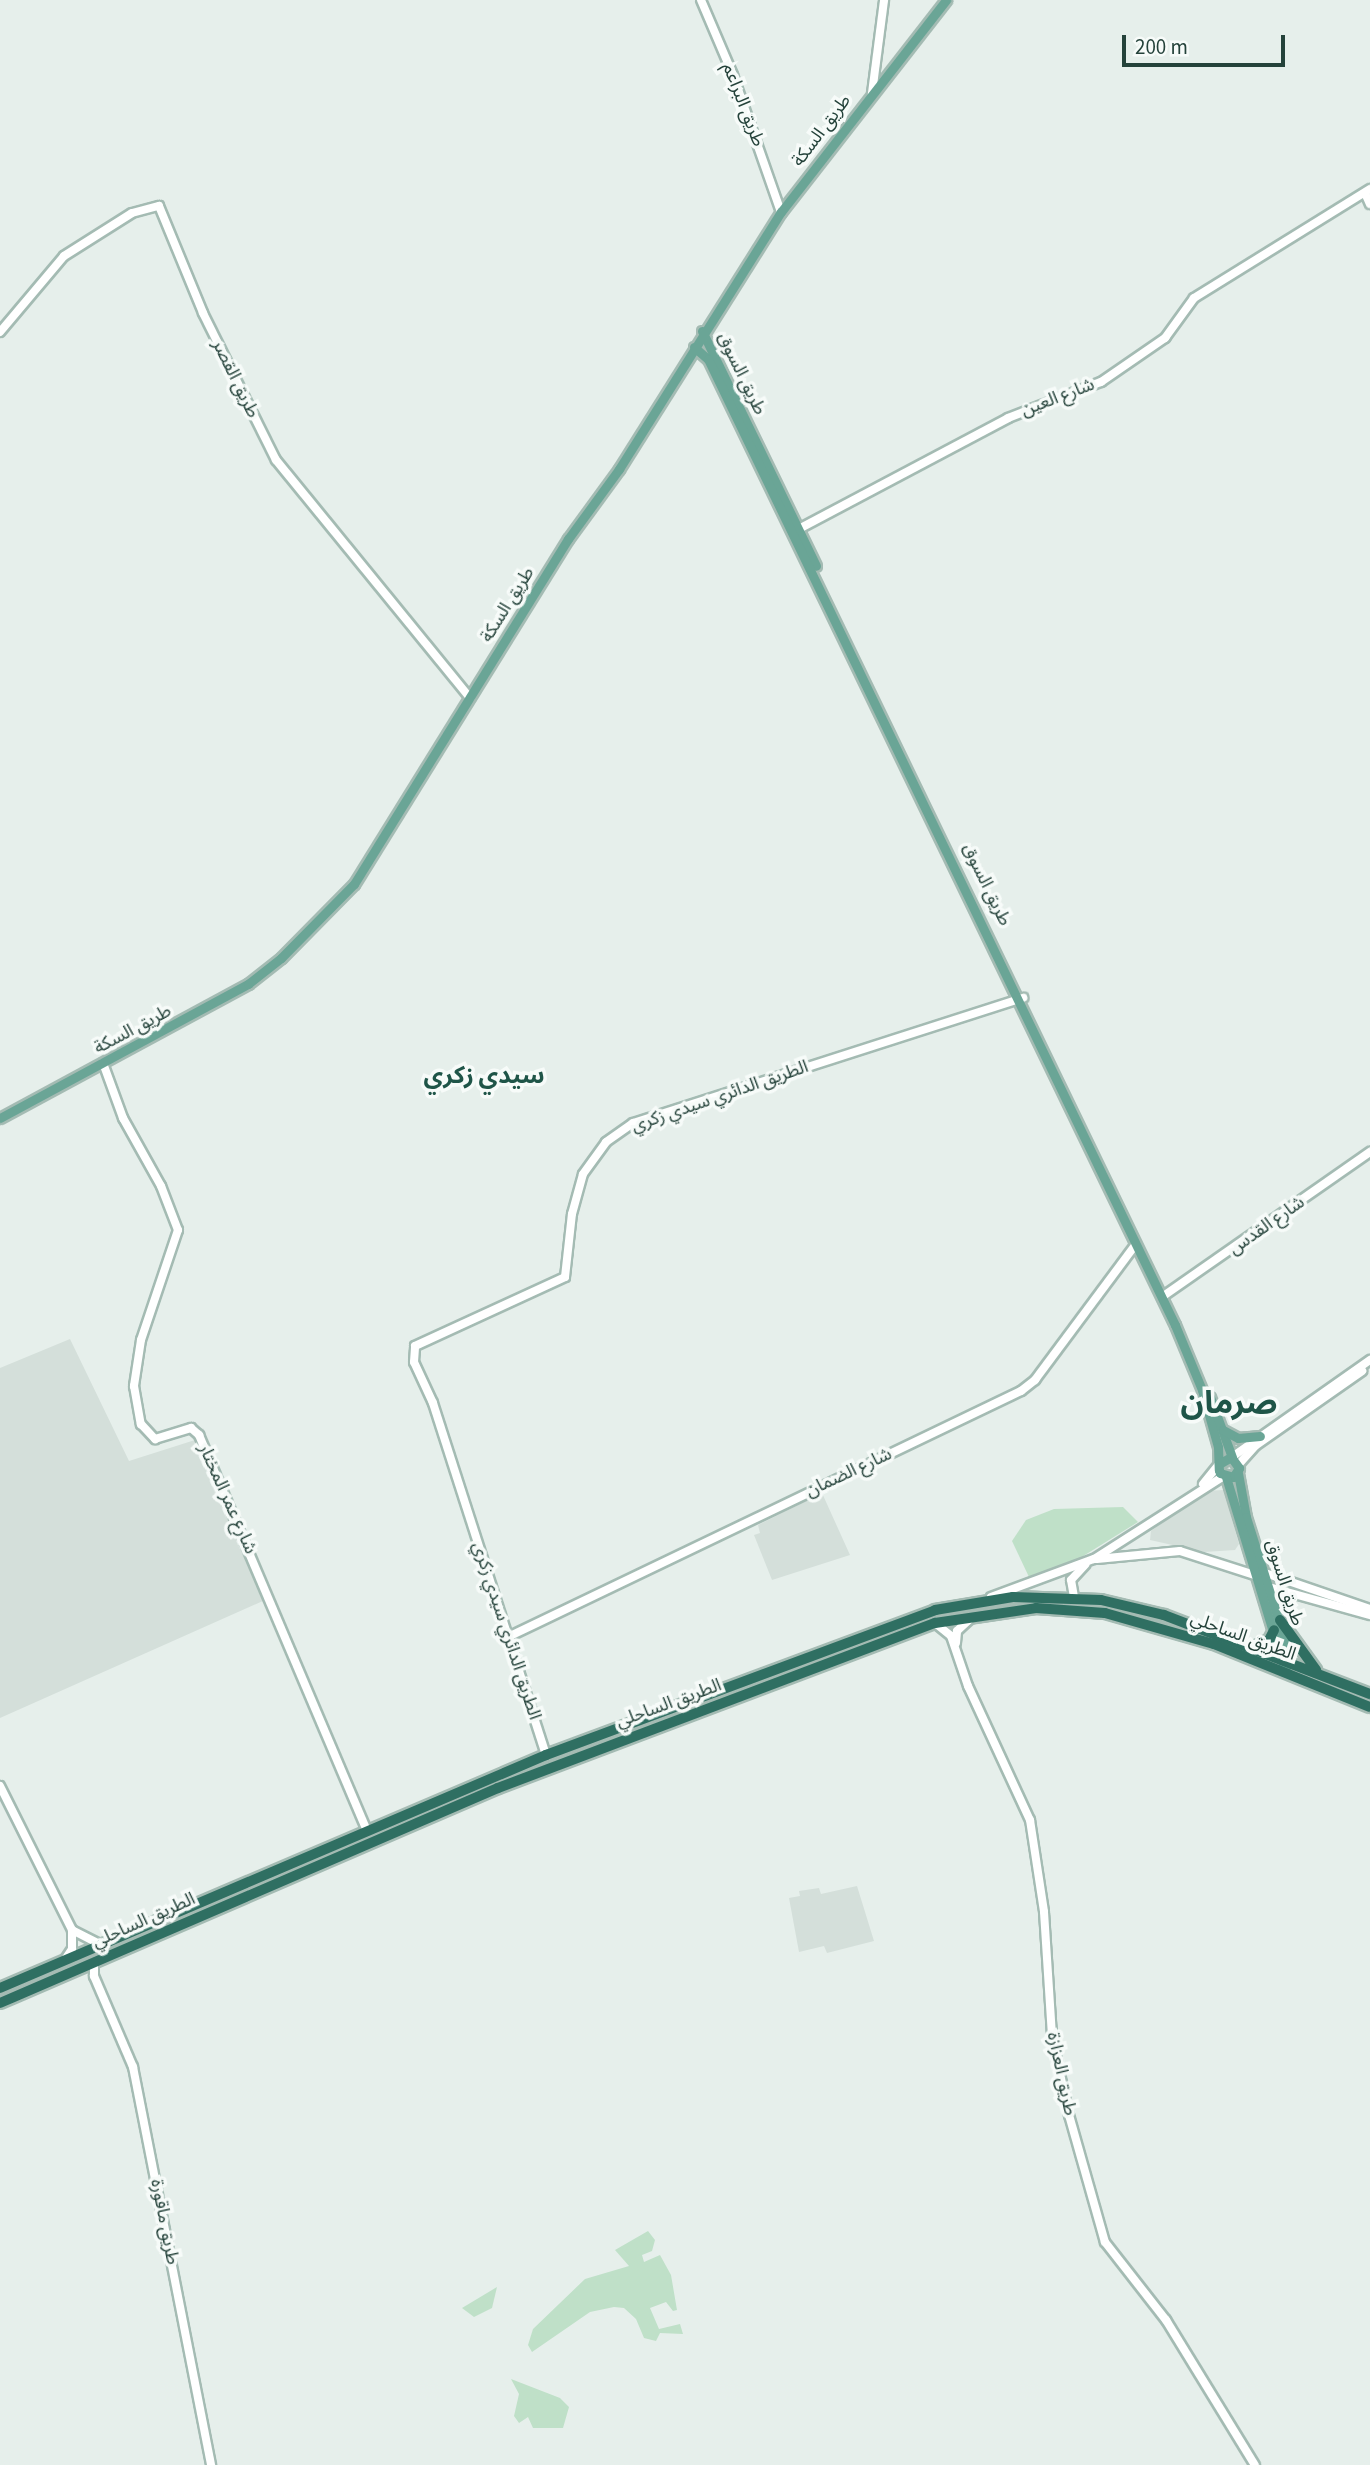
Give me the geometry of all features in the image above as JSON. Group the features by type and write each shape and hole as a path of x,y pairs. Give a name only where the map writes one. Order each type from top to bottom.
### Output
{"highway":[{"name":"الطريق الساحلي","path":"0,1988 546,1755 894,1623 975,1602 1074,1597 1164,1615 1285,1662 1370,1707"},
{"name":"الطريق الساحلي","path":"0,2003 498,1788 936,1623 975,1615 1036,1608 1105,1613 1318,1672 1370,1694"},
{"path":"1253,1648 1269,1640 1277,1625 1318,1672"},
{"path":"675,1707 680,1718"}],"main road":[{"name":"طريق السكة","path":"0,1118 248,984 331,911 381,846 470,698 702,331 781,212 946,0"},
{"name":"طريق السوق","path":"702,331 1164,1296 1236,1464 1261,1575"},
{"name":"طريق السوق","path":"694,347 708,359 796,530"},
{"name":"طريق السوق","path":"1021,999 1143,1259 1164,1296 1201,1386 1219,1464 1261,1575 1277,1625 1285,1662"},
{"path":"1220,1426 1231,1437 1260,1436"},
{"path":"1219,1464 1236,1464"},
{"path":"1225,1477 1236,1464"}],"street":[{"name":"طريق البراعم","path":"701,0 733,75 781,212"},
{"path":"872,93 884,0"},
{"path":"1367,191 1370,204"},
{"name":"شارع العين","path":"796,530 1008,418 1101,382 1165,338 1194,298 1367,191"},
{"name":"طريق القصر","path":"0,332 64,256 132,213 159,206 203,313 276,460 470,698"},
{"name":"الطريق الدائري سيدي زكري","path":"546,1755 433,1403 414,1362 413,1350 420,1341 565,1277 572,1214 583,1174 606,1142 633,1123 1021,999"},
{"name":"شارع عمر المختار","path":"103,1063 122,1118 161,1186 178,1230 145,1321 134,1385 137,1411 149,1437 161,1438 191,1428 199,1434 367,1830"},
{"name":"شارع القدس","path":"1164,1296 1370,1152"},
{"name":"شارع الضمان","path":"508,1637 1021,1391 1035,1380 1136,1244"},
{"path":"1127,1257 1143,1259"},
{"path":"1236,1464 1260,1436 1370,1360"},
{"path":"1236,1464 1255,1446 1370,1366"},
{"path":"1201,1487 1219,1464"},
{"path":"1074,1597 1072,1576 1093,1559 1201,1487 1225,1477"},
{"path":"975,1602 1093,1559 1180,1551 1370,1609"},
{"path":"1265,1587 1370,1615"},
{"path":"956,1649 957,1631 975,1615"},
{"name":"طريق العزازة","path":"936,1623 949,1633 1032,1829 1044,1912 1052,2037 1069,2115 1105,2242 1166,2320 1255,2465"},
{"path":"0,1786 72,1930 72,1949 64,1960"},
{"path":"72,1930 99,1944"},
{"name":"طريق ماقورة","path":"94,1962 98,1986 133,2067 211,2465"},
{"path":"76,1970 87,1973 98,1986"}],"shaded area":[{"path":"70,1339 129,1461 195,1440 265,1600 0,1718 0,1368"},
{"path":"1224,1490 1239,1544 1235,1550 1204,1552 1150,1540 1151,1531 1205,1491"},
{"path":"822,1493 850,1555 772,1580 754,1535 760,1533 758,1525"},
{"path":"857,1886 874,1941 827,1953 824,1946 799,1952 789,1898 800,1896 799,1891 819,1888 821,1894"}],"green space":[{"path":"1123,1507 1138,1522 1072,1563 1029,1577 1012,1541 1026,1520 1054,1509"},
{"path":"648,2231 655,2240 652,2251 642,2255 644,2262 660,2255 671,2275 677,2310 673,2311 666,2302 650,2308 659,2329 680,2324 683,2334 660,2333 656,2341 644,2338 636,2319 624,2308 614,2307 590,2312 532,2352 528,2345 533,2329 585,2279 629,2266 615,2250"},
{"path":"497,2287 492,2308 474,2317 462,2308"},
{"path":"511,2379 560,2398 569,2407 563,2428 533,2428 528,2417 519,2423 514,2416 519,2394"}],"district":[{"name":"سيدي زكري","path":"484,1076"},
{"name":"صرمان","path":"1229,1403"}]}
